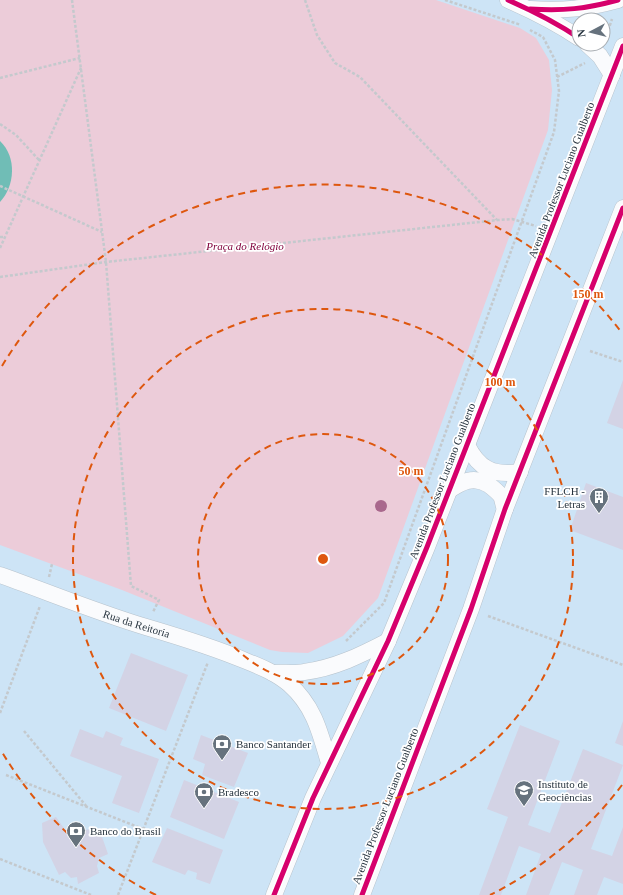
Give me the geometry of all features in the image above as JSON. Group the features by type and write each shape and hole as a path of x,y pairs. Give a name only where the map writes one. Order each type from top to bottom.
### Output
{"street":[{"path":"508,0 530,9 571,33"},
{"path":"530,9 553,10 616,7"},
{"name":"Avenida Professor Luciano Gualberto","path":"274,895 298,833 329,763 388,641 427,547 552,231 574,169 623,46"},
{"path":"596,52 600,56 612,75"},
{"name":"Avenida Professor Luciano Gualberto","path":"362,895 471,609 504,509 520,472 623,208"},
{"path":"467,445 473,456 482,466 494,472 507,474 520,472"},
{"path":"448,491 459,483 476,480 485,482 494,488 501,496 504,509"},
{"name":"Rua da Reitoria","path":"0,575 145,627 213,648 273,672 301,696 311,711 319,727 329,763"},
{"name":"Rua da Reitoria","path":"273,672 303,672 333,667 388,641"}],"path":[{"path":"72,0 106,262 131,586 159,600 145,627"},
{"path":"305,0 317,35 336,63 360,77 498,220"},
{"path":"342,643 348,640 384,603 554,132 559,91 555,60 542,37 521,25 445,0"},
{"path":"557,77 600,56 616,7"},
{"path":"0,78 80,58"},
{"path":"0,248 81,67"},
{"path":"0,124 16,135 39,160"},
{"path":"0,186 102,232"},
{"path":"0,277 106,262 498,220 512,219 552,231"},
{"path":"0,237 5,237"},
{"path":"590,351 623,362"},
{"path":"0,713 45,591 52,564"},
{"path":"488,616 623,665"},
{"path":"118,895 213,648"},
{"path":"24,731 88,807"},
{"path":"6,775 144,829"},
{"path":"0,859 91,895"}],"shaded area":[{"path":"0,0 623,0 623,895 0,895"},
{"path":"0,141 9,155 12,172 9,188 0,202"}],"green space":[{"name":"Praça do Relógio","path":"0,0 436,0 520,28 536,38 549,60 552,90 548,130 378,598 343,636 308,653 270,650 122,590 0,545"}],"building":[{"path":"623,380 623,429 607,423"},
{"name":"FFLCH - Letras","path":"586,483 623,497 623,550 570,530"},
{"path":"131,653 188,675 166,731 109,708"},
{"path":"623,721 623,746 615,743"},
{"path":"520,725 560,741 528,825 550,833 583,749 623,765 591,849 612,856 623,827 623,884 604,877 597,895 574,895 583,870 562,862 549,895 526,895 541,854 519,846 501,895 479,895 508,817 487,809"},
{"path":"80,729 103,738 106,731 123,738 120,745 159,759 139,813 112,803 122,776 70,756"},
{"name":"Banco Santander","path":"201,735 248,753 234,787 202,775 205,764 193,759"},
{"name":"Bradesco","path":"184,780 239,802 224,839 170,817"},
{"name":"Banco do Brasil","path":"56,817 66,831 80,825 83,832 88,829 93,836 100,831 108,854 99,858 97,866 99,873 78,884 77,877 71,878 65,872 59,875 43,842 42,823"},
{"name":"Banco do Brasil","path":"167,828 223,850 210,884 196,879 197,873 188,870 185,875 152,862"}],"cycle path":[{"path":"508,0 527,8 571,33"},
{"path":"530,9 574,9 618,0"},
{"path":"274,895 313,798 388,641 427,547 623,46"},
{"path":"362,895 471,609 505,509 623,208"}],"place":[{"name":"FFLCH - Letras","path":"599,514"},
{"name":"Banco Santander","path":"222,761"},
{"name":"Instituto de Geociências","path":"524,807"},
{"name":"Bradesco","path":"204,809"},
{"name":"Banco do Brasil","path":"76,848"}]}
